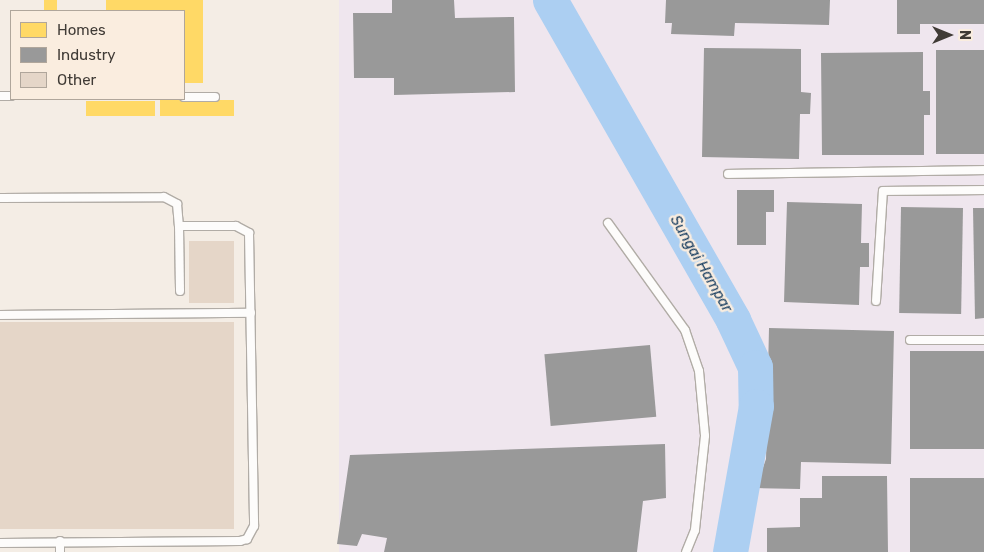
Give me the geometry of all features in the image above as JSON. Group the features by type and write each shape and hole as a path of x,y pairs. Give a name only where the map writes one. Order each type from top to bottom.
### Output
{"lane":[{"path":"185,97 216,97"},
{"path":"728,174 984,170"},
{"path":"876,302 883,191 984,190"},
{"path":"0,198 164,197 177,204 180,291"},
{"path":"608,223 685,330 699,370 705,436 695,530 686,552"},
{"path":"0,543 240,541 252,534 249,233 236,226 179,226"},
{"path":"0,315 251,313"},
{"path":"910,340 984,340"},
{"path":"60,542 60,552"}],"shaded area":[{"path":"339,0 984,0 984,552 339,552"}],"building: Homes":[{"path":"44,0 57,0 57,10 44,10"},
{"path":"106,0 203,0 203,83 185,83 185,10 106,10"},
{"path":"160,100 234,100 234,116 160,116"},
{"path":"86,101 155,101 155,116 86,116"}],"building: Industry":[{"path":"392,0 454,0 455,18 514,17 515,92 394,95 394,78 354,78 353,13 392,13"},
{"path":"666,0 830,0 829,25 735,23 734,36 671,34 672,23 665,23"},
{"path":"897,0 984,0 984,24 920,24 920,34 897,34"},
{"path":"704,48 801,49 801,92 811,93 810,114 800,114 799,159 702,157"},
{"path":"936,50 984,50 984,154 936,154"},
{"path":"923,52 923,91 930,91 930,115 924,115 924,155 822,155 821,53"},
{"path":"737,190 774,190 774,212 766,212 766,245 737,245"},
{"path":"787,202 862,204 861,243 869,243 869,267 860,267 859,305 784,302"},
{"path":"901,207 963,208 961,314 899,313"},
{"path":"973,208 984,208 984,318 975,319"},
{"path":"769,328 894,331 891,464 801,462 800,489 756,488 766,459"},
{"path":"650,345 656,417 551,426 544,354"},
{"path":"910,351 984,351 984,449 910,449"},
{"path":"665,444 666,498 643,501 637,552 384,552 387,538 362,534 357,546 337,544 350,455"},
{"path":"822,476 887,476 888,552 767,552 767,528 800,527 800,498 822,498"},
{"path":"910,478 984,478 984,552 910,552"}],"building: Other":[{"path":"189,241 234,241 234,303 189,303"},
{"path":"0,322 234,322 234,529 0,529"}],"waterway":[{"name":"Sungai Hampar","path":"550,0 733,320 755,367 756,406 730,552"}]}
